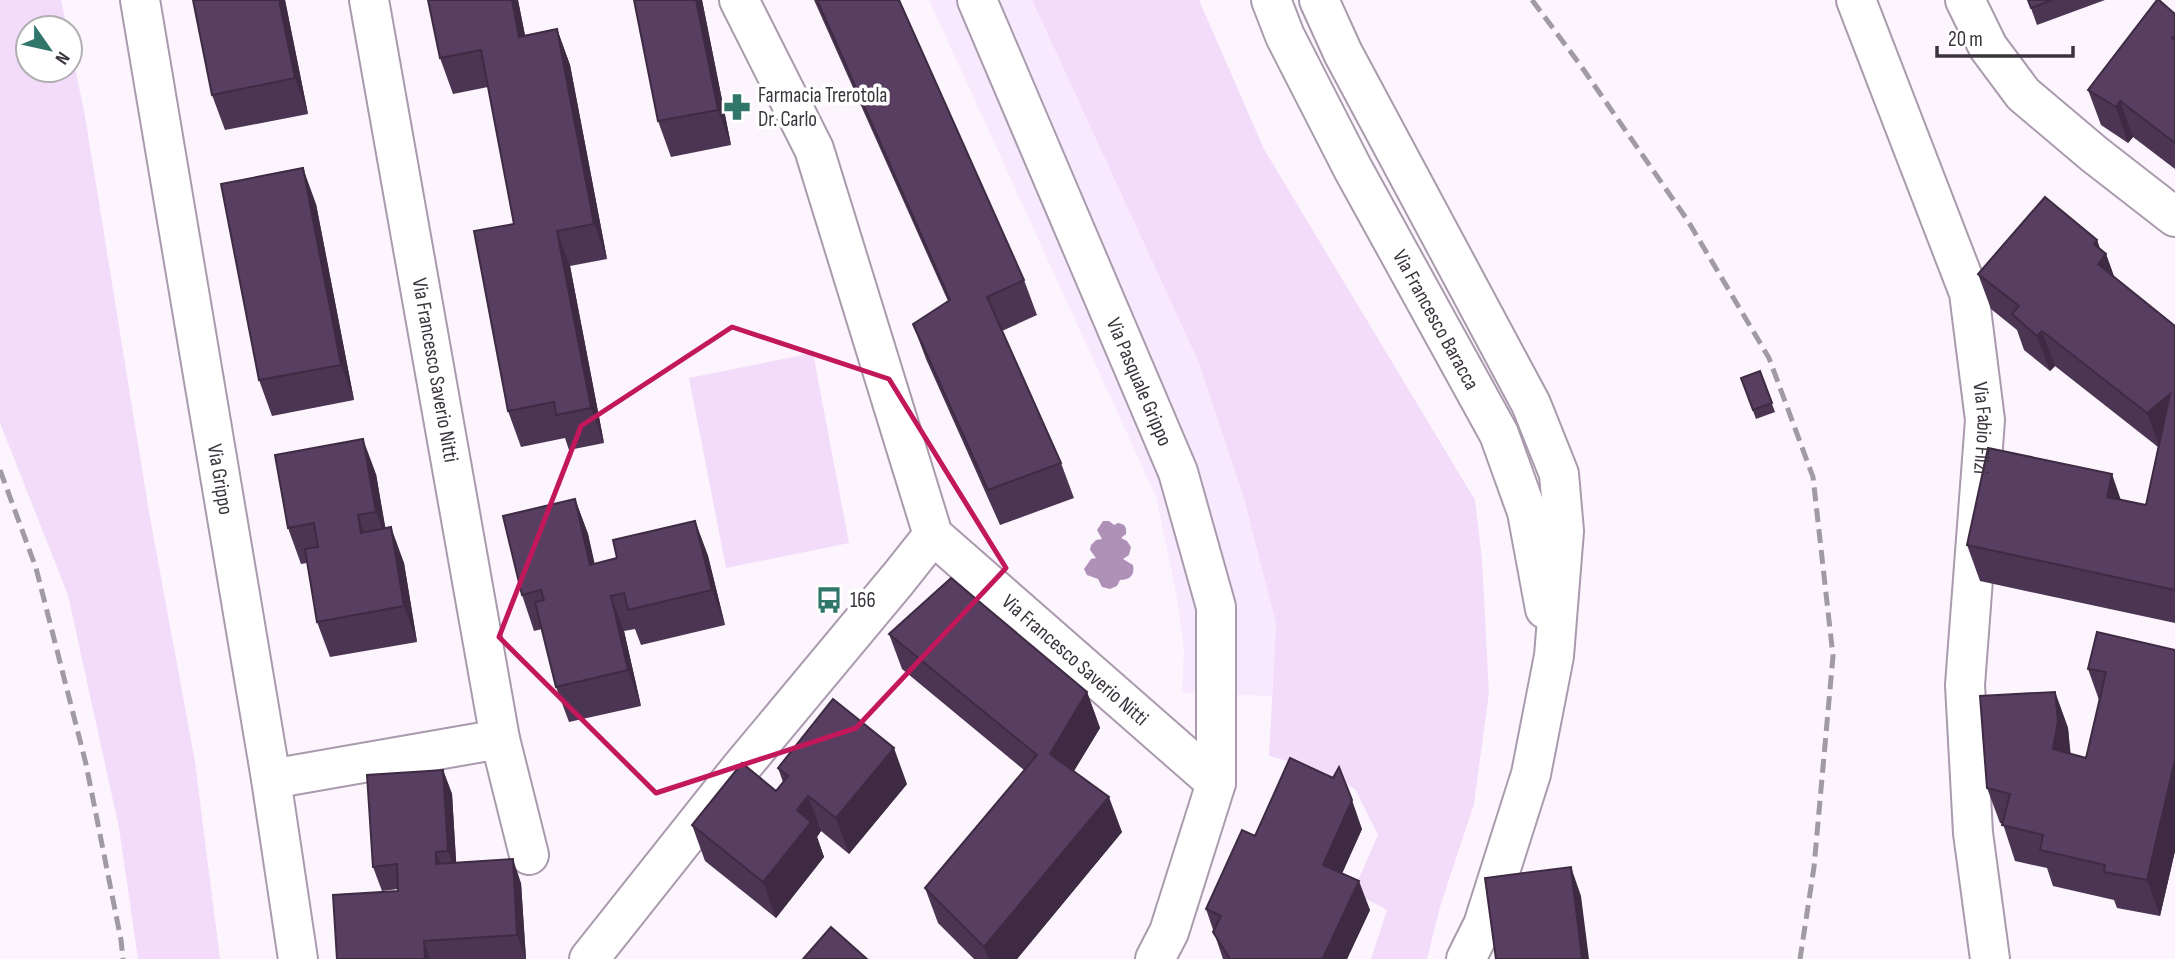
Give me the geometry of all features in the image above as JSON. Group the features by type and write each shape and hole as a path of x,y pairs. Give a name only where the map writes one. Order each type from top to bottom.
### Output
{"street":[{"name":"Via Grippo","path":"140,0 271,779 298,959"},
{"name":"Via Francesco Saverio Nitti","path":"369,0 500,739 529,855"},
{"path":"589,959 739,770 933,535 814,149 738,0"},
{"name":"Via Pasquale Grippo","path":"977,0 1178,472 1216,607 1216,783 1169,932 1155,959"},
{"name":"Via Francesco Baracca","path":"1271,0 1285,36 1353,169 1499,434 1527,512 1554,656"},
{"name":"Via Francesco Baracca","path":"1319,0 1343,53 1531,404 1559,474 1564,531 1554,656 1531,774 1485,942 1466,959"},
{"name":"Via Fabio Filzi","path":"1856,0 1969,293 1985,420 1965,685 1973,833 1990,959"},
{"path":"1965,0 1988,47 2023,94 2175,217"},
{"name":"Via Francesco Saverio Nitti","path":"933,535 1216,783"},
{"path":"271,779 500,739"}],"highlighted area":[{"path":"732,327 889,379 1006,568 856,728 656,793 499,637 581,426"}],"shaded area":[{"path":"0,0 61,0 64,14 14,14 14,84 78,84 149,512 195,762 220,959 138,959 119,828 68,595 0,423"},
{"path":"929,0 1032,0 1199,363 1244,498 1276,624 1272,696 1182,693 1184,650 1177,597 1156,497"},
{"path":"1032,0 1199,0 1264,149 1475,500 1482,560 1489,693 1474,804 1440,907 1427,959 1371,959 1387,910 1353,892 1378,835 1355,789 1316,769 1269,756 1276,624 1244,498 1199,363"},
{"path":"813,353 849,543 726,568 689,378"},
{"path":"1103,521 1125,526 1126,534 1121,538 1131,547 1129,555 1123,559 1133,565 1131,576 1120,580 1117,586 1110,589 1102,587 1098,579 1087,575 1084,569 1091,559 1096,558 1090,550 1096,540 1102,539 1097,530"}],"building":[{"path":"193,0 279,0 295,78 212,95"},
{"path":"428,0 512,0 519,37 557,29 594,224 557,231 591,408 556,415 554,402 508,411 474,231 514,224 481,50 440,58"},
{"path":"634,0 696,0 718,110 658,121"},
{"path":"817,0 899,0 1024,280 987,297 1061,463 988,490 913,324 950,300"},
{"path":"2028,0 2052,0 2031,8"},
{"path":"2157,0 2175,14 2175,35 2172,38 2175,40 2175,143 2120,101 2116,107 2088,90"},
{"path":"303,168 341,365 259,380 221,184"},
{"path":"2045,197 2097,240 2094,244 2106,254 2098,264 2175,326 2175,590 1967,545 1988,448 2112,474 2107,497 2146,505 2170,394 2147,413 2042,331 2037,336 2012,314 2019,306 1978,274"},
{"path":"1760,371 1772,403 1753,410 1741,378"},
{"path":"363,439 376,512 358,515 361,533 391,527 404,606 317,622 305,549 318,547 314,523 288,528 275,455"},
{"path":"575,499 590,565 617,558 613,540 695,521 712,590 628,610 624,593 611,596 628,670 556,687 535,602 544,600 541,590 522,595 503,516"},
{"path":"951,578 1087,692 1050,754 1109,797 984,947 925,888 1037,755 889,634"},
{"path":"2097,632 2175,650 2175,760 2147,880 2104,872 2105,865 2040,850 2043,835 2002,825 2010,794 1987,788 1980,696 2055,692 2058,721 2053,749 2086,758 2106,672 2088,669"},
{"path":"833,699 894,748 836,818 808,796 797,810 811,822 763,882 692,825 742,763 776,791 788,776 778,768"},
{"path":"1290,758 1333,778 1339,767 1352,800 1323,865 1359,881 1323,958 1325,959 1230,959 1213,932 1221,916 1206,909 1242,830 1255,836"},
{"path":"443,770 448,851 436,852 436,864 513,859 517,935 424,941 425,959 337,959 333,895 398,891 397,864 373,867 367,775"},
{"path":"1571,867 1582,959 1496,959 1485,878"},
{"path":"831,927 867,959 803,959"}],"railway":[{"path":"1532,0 1688,221 1769,358 1813,477 1833,656 1814,867 1800,959"},
{"path":"0,470 36,568 86,764 123,959"}],"place":[{"name":"Farmacia Trerotola Dr. Carlo","path":"737,107"},
{"name":"166","path":"829,600"}]}
